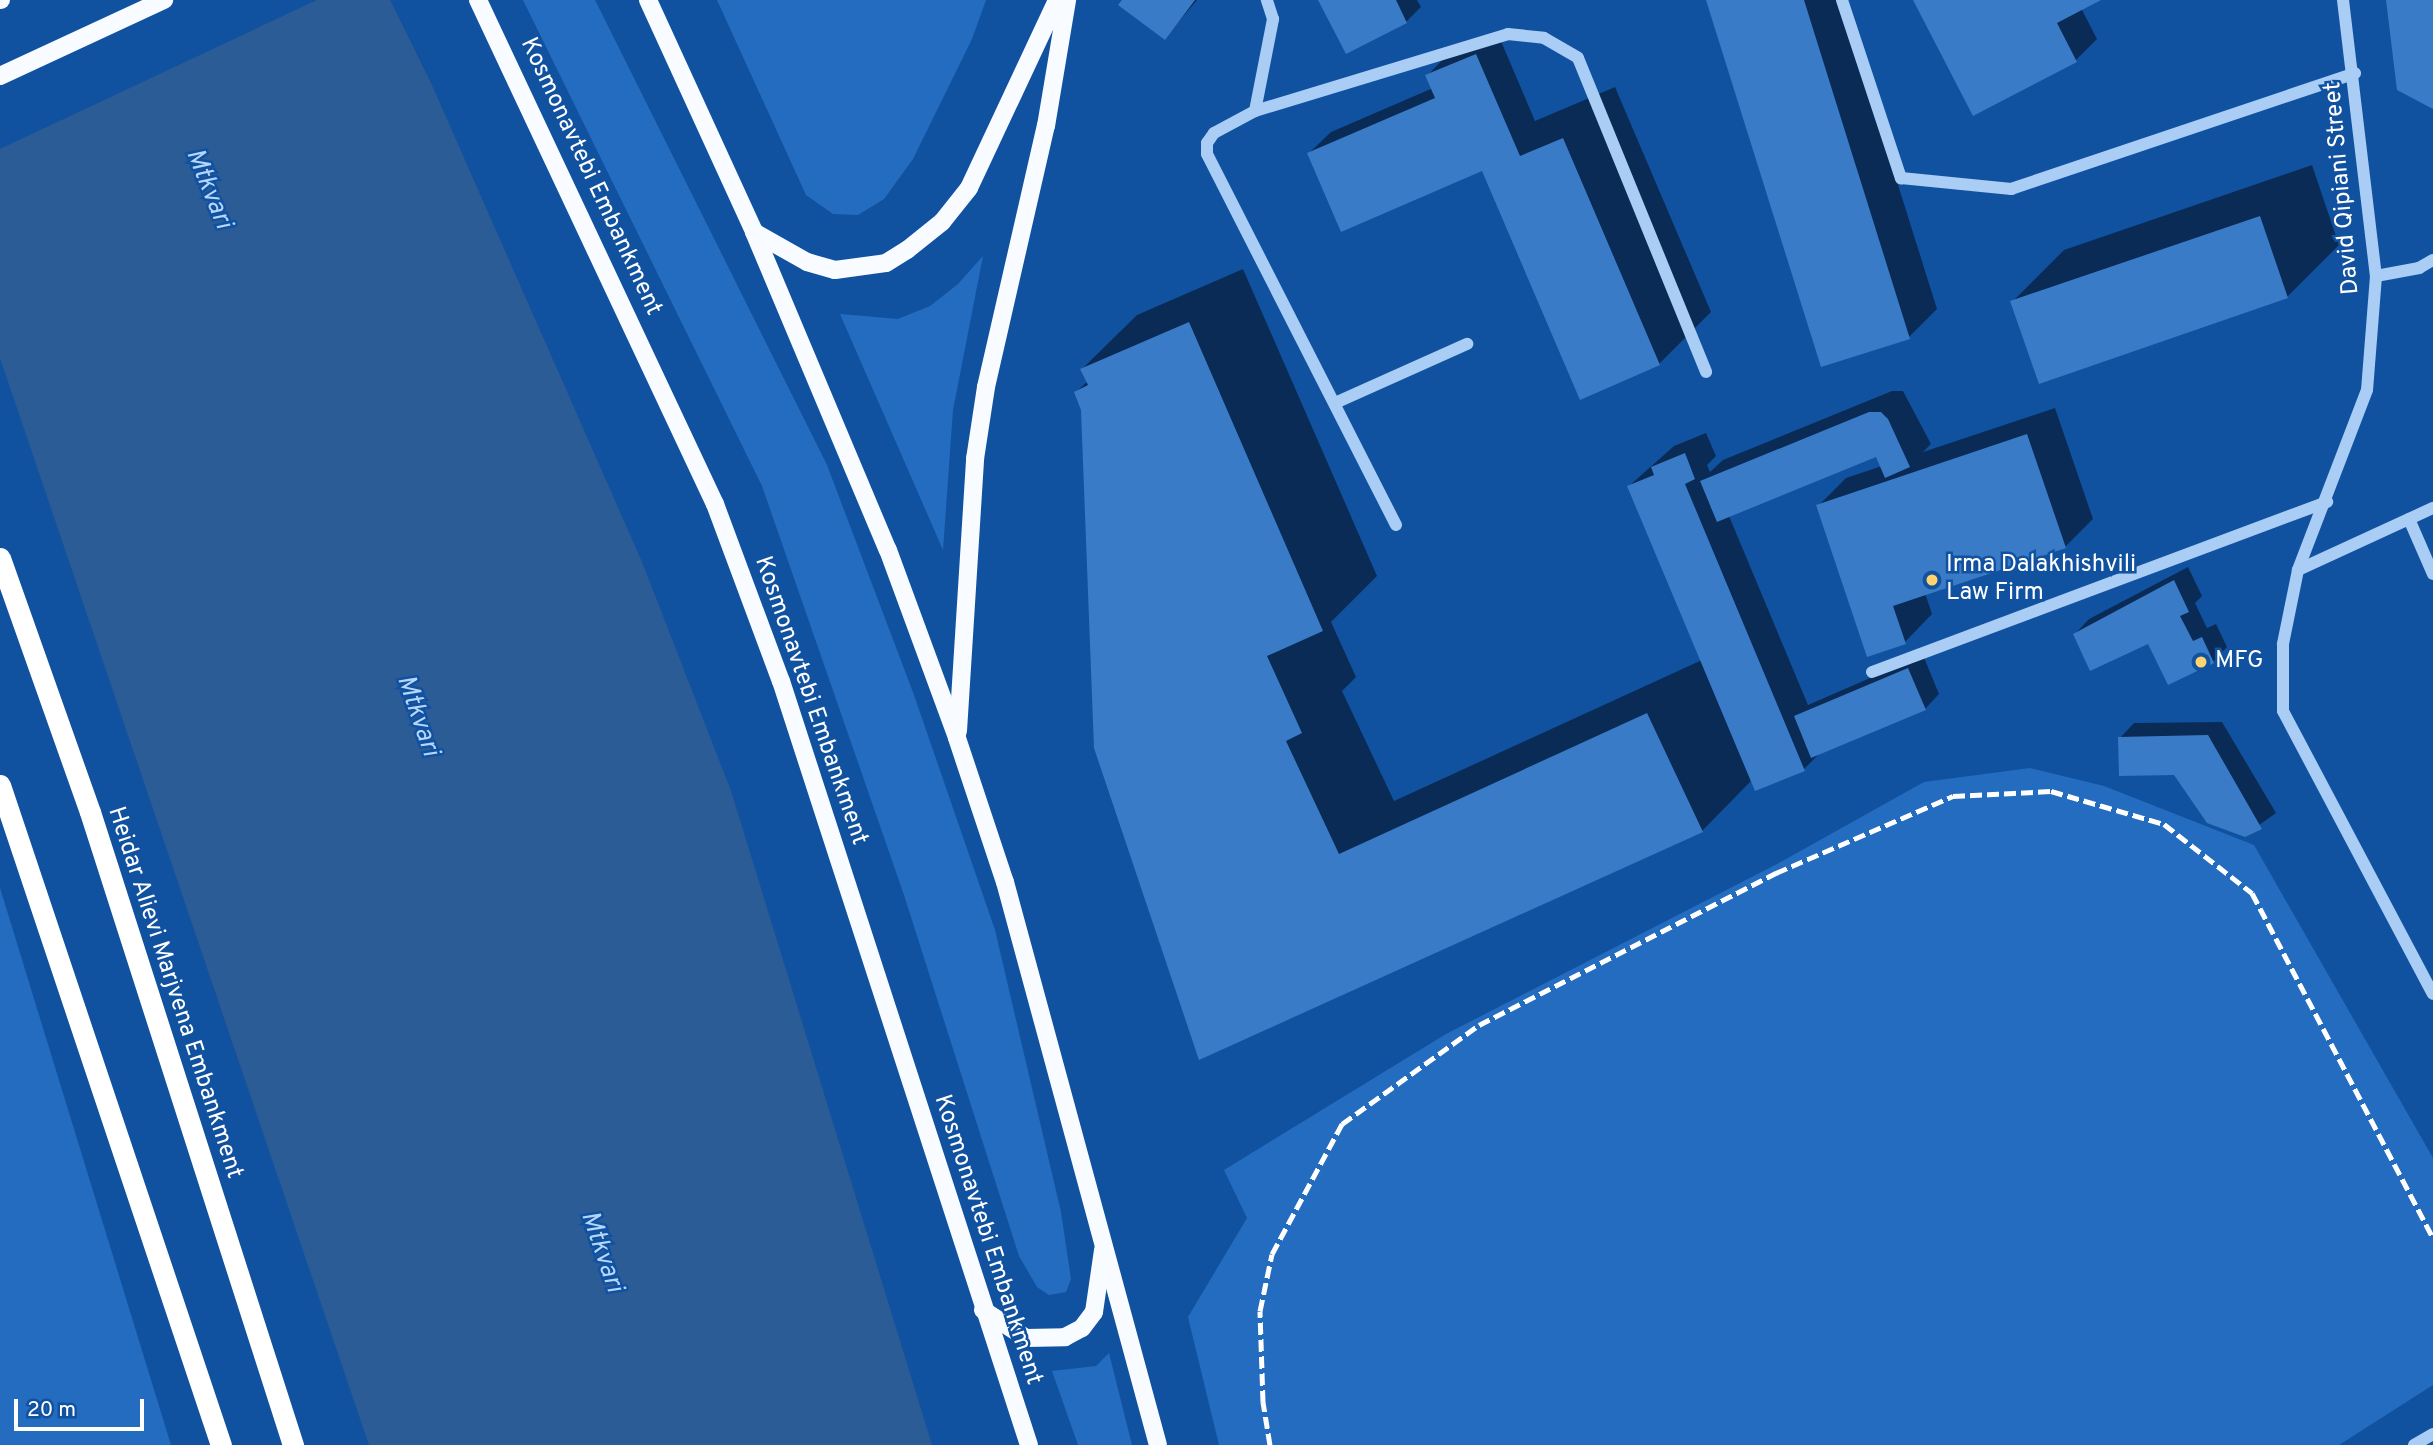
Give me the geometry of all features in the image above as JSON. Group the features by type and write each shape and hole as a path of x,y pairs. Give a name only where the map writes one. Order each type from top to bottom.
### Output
{"highway":[{"name":"Heidar Alievi Marjvena Embankment","path":"0,558 90,812 293,1445"},
{"path":"0,785 8,833 221,1445"}],"main road":[{"path":"0,76 164,0"},
{"name":"Kosmonavtebi Embankment","path":"478,0 715,504 781,681 1029,1445"},
{"path":"648,0 754,232 888,550 957,738 1005,882 1105,1236 1158,1445"},
{"path":"754,232 807,262 835,270 886,263 907,250 942,222 969,188 1058,0"},
{"path":"957,738 975,459 986,387 1051,102 1067,0"},
{"path":"983,1310 1026,1338 1047,1340 1082,1328 1094,1312 1105,1236"}],"street":[{"path":"1255,111 1273,19 1267,0"},
{"path":"1842,0 1901,178 2011,189 2355,73"},
{"name":"David Qipiani Street","path":"2343,0 2355,73 2376,276 2367,390 2327,502 2298,570 2283,644 2283,711 2429,979 2433,994"},
{"path":"1396,525 1207,153 1207,143 1214,134 1255,111 1508,34 1544,38 1578,58 1706,372"},
{"path":"2376,276 2419,268 2433,260"},
{"path":"1335,403 1467,344"},
{"path":"1872,672 2327,502"},
{"path":"2298,570 2433,508"},
{"path":"2409,520 2433,574"},
{"path":"2414,1445 2433,1434"}],"shaded area":[{"path":"523,0 595,0 827,465 914,695 995,930 1061,1212 1071,1279 1066,1292 1049,1295 1037,1287 1019,1256 904,895 762,486"},
{"path":"717,0 986,0 972,39 913,159 884,199 858,215 833,214 806,195"},
{"path":"983,256 953,410 943,550 840,314 898,319 930,306 958,284"},
{"path":"2030,768 2104,786 2254,845 2433,1158 2433,1385 2339,1445 1219,1445 1188,1317 1247,1218 1224,1170 1446,1034 1777,864 1924,782"},
{"path":"0,888 171,1445 0,1445"},
{"path":"1109,1353 1132,1445 1078,1445 1052,1371 1096,1366"}],"water":[{"name":"Mtkvari","path":"0,0 390,0 431,83 642,562 731,791 932,1445 369,1445 0,358"}],"pier":[{"path":"0,0 317,0 0,149"}],"building":[{"path":"1122,0 1195,0 1165,40 1118,5"},
{"path":"1318,0 1396,0 1407,23 1346,54"},
{"path":"1706,0 1804,0 1910,339 1821,367"},
{"path":"1913,0 2101,0 2057,23 2077,62 1973,116"},
{"path":"2386,0 2433,0 2433,109 2397,90"},
{"path":"1476,54 1520,156 1563,138 1660,365 1580,400 1482,171 1341,232 1307,153 1435,98 1425,75"},
{"path":"2260,216 2288,298 2039,384 2010,301"},
{"path":"1189,322 1323,631 1267,656 1302,733 1286,741 1339,854 1647,713 1703,832 1199,1060 1094,748 1081,410 1074,392 1088,385 1080,369"},
{"path":"1869,412 1881,412 1888,419 1910,467 1885,478 1876,457 1717,522 1700,481"},
{"path":"2027,434 2066,548 1893,606 1906,644 1867,657 1816,505"},
{"path":"1685,453 1695,479 1685,484 1805,771 1755,791 1627,486 1654,475 1651,467"},
{"path":"2174,580 2189,612 2180,616 2193,641 2202,637 2214,663 2168,685 2148,644 2090,671 2073,634"},
{"path":"1908,668 1926,710 1811,758 1794,716"},
{"path":"2208,735 2262,829 2245,837 2207,823 2174,775 2119,776 2118,737"}],"railway":[{"path":"1270,1445 1263,1402 1260,1311 1272,1254 1342,1124 1479,1025 1776,873 1953,796 2051,791 2164,824 2252,893 2433,1238"}],"place":[{"name":"Irma Dalakhishvili Law Firm","path":"1932,580"},
{"name":"MFG","path":"2201,662"}]}
